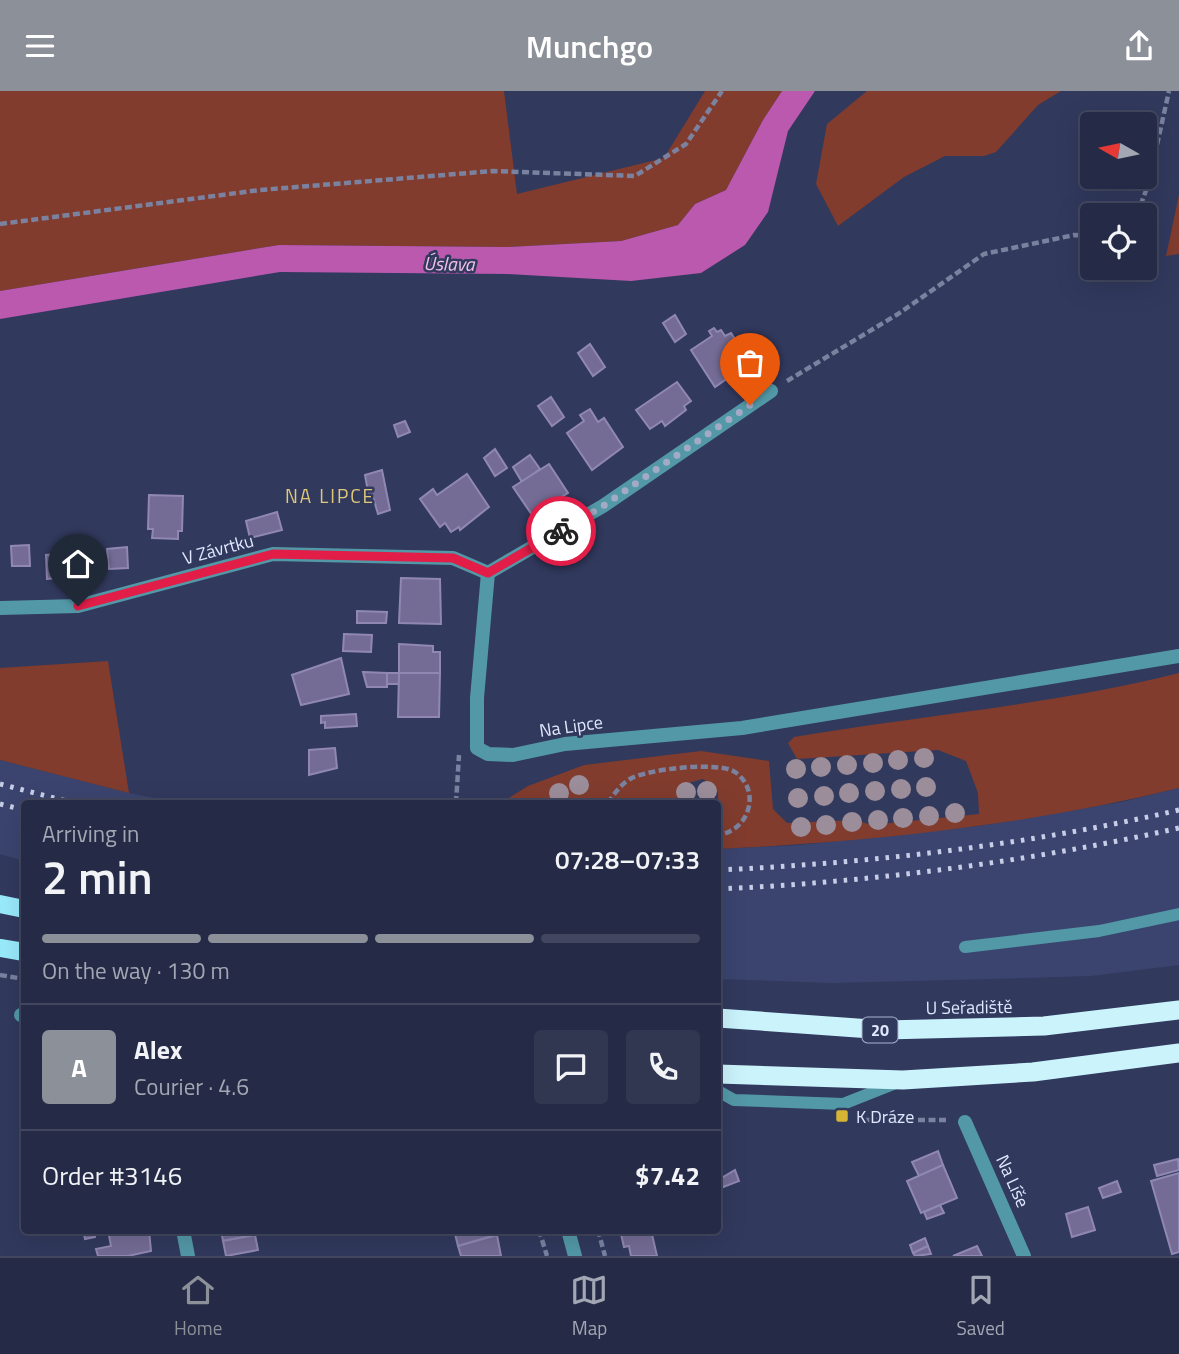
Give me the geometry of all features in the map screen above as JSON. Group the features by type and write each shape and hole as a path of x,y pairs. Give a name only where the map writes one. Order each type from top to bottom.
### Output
{"highway":[{"name":"U Seřadiště","path":"721,1018 885,1030 1044,1026 1179,1010"},
{"path":"721,1074 903,1080 1032,1072 1179,1053"}],"main road":[{"path":"0,904 21,908"},
{"path":"0,948 21,952"}],"street":[{"path":"477,748 477,698 488,573 603,506 772,391"},
{"name":"V Závrtku","path":"0,608 78,606 273,554 453,558 488,573"},
{"name":"Na Lipce","path":"477,748 488,754 513,755 565,744 741,728 1179,656"},
{"name":"Na Líše","path":"965,1122 1024,1256"},
{"path":"184,1234 188,1256"},
{"path":"569,1234 575,1256"}],"lane":[{"path":"965,947 1099,930 1179,914"},
{"path":"721,1093 734,1100 843,1104 903,1080"}],"path":[{"path":"0,224 260,190 493,171 635,176 686,144 722,91"},
{"path":"1142,203 1169,91"},
{"path":"772,391 898,314 984,254 1080,235"},
{"path":"456,800 460,747 477,748"},
{"path":"610,800 618,789 639,776 722,766 742,778 750,800 744,821 732,831 721,834"},
{"path":"0,975 21,978"},
{"path":"874,1121 926,1118"},
{"path":"540,1234 547,1256"},
{"path":"599,1234 606,1256"}],"shaded area":[{"path":"0,91 504,91 517,194 664,158 705,91 782,91 763,120 726,190 695,204 678,225 621,241 507,247 279,245 0,291"},
{"path":"867,91 1061,91 1038,105 996,152 984,156 945,156 904,177 838,226 816,184 827,124"},
{"path":"1179,195 1179,254 1166,256"},
{"path":"108,661 129,793 0,760 0,668"},
{"path":"1179,673 1179,788 1065,812 950,830 834,842 721,849 721,800 718,800 715,787 703,779 684,784 678,800 506,800 528,786 584,765 701,751 769,761 773,809 787,823 856,820 871,825 979,814 978,793 966,761 938,750 797,759 788,743 794,737 1035,702"},
{"path":"0,760 165,800 21,800 21,860 0,854"},
{"path":"1179,788 1179,965 1091,976 832,983 721,979 721,849 801,845 979,826 1122,802"}],"water":[{"name":"Úslava","path":"782,91 815,91 788,131 768,212 745,245 701,273 631,281 507,274 280,272 0,319 0,291 279,245 507,247 621,241 678,225 695,204 726,190 763,120"}],"building":[{"path":"675,315 686,334 675,342 663,323"},
{"path":"714,328 717,332 721,330 725,336 731,333 746,356 741,359 745,366 715,387 691,350 712,336 709,331"},
{"path":"590,344 605,367 593,376 578,353"},
{"path":"677,382 691,401 684,406 686,410 665,426 662,421 650,429 636,410"},
{"path":"551,397 564,417 552,426 538,406"},
{"path":"590,409 598,422 604,418 623,447 592,470 567,433 584,421 580,415"},
{"path":"405,421 410,432 398,437 394,425"},
{"path":"495,449 507,468 495,476 484,458"},
{"path":"530,455 540,469 522,482 513,467"},
{"path":"549,464 568,493 532,515 513,487"},
{"path":"382,470 390,510 378,514 373,497 369,498 365,475"},
{"path":"467,474 489,507 460,530 459,527 451,532 445,523 440,527 420,499 433,489 437,495"},
{"path":"149,495 183,496 182,531 178,531 178,539 152,538 153,529 148,529"},
{"path":"277,512 282,530 250,538 246,521"},
{"path":"29,545 30,566 12,566 11,546"},
{"path":"127,547 128,568 109,569 107,549"},
{"path":"70,553 72,577 47,579 46,555"},
{"path":"401,578 440,579 441,624 399,623"},
{"path":"357,611 387,612 386,623 357,623"},
{"path":"344,634 372,635 371,652 343,651"},
{"path":"399,644 433,646 433,652 440,652 440,673 399,673"},
{"path":"341,658 349,694 301,705 292,675"},
{"path":"363,672 387,673 387,687 367,687"},
{"path":"387,673 399,673 399,684 387,684"},
{"path":"399,673 440,673 439,717 398,717"},
{"path":"356,714 357,726 325,728 325,722 321,723 321,716"},
{"path":"335,748 337,768 309,775 309,750"},
{"path":"938,1151 943,1165 919,1176 912,1162"},
{"path":"1178,1159 1179,1170 1157,1176 1154,1165"},
{"path":"943,1165 957,1198 921,1213 907,1181"},
{"path":"735,1170 739,1181 721,1188 721,1178"},
{"path":"1179,1173 1179,1252 1172,1254 1151,1181"},
{"path":"1117,1181 1121,1192 1103,1198 1099,1188"},
{"path":"940,1205 944,1213 927,1219 924,1212"},
{"path":"1088,1207 1095,1230 1072,1237 1066,1214"},
{"path":"84,1234 94,1234 95,1237 85,1239"},
{"path":"109,1234 149,1234 151,1251 128,1256 98,1256 96,1249 111,1246"},
{"path":"222,1234 255,1234 255,1235 223,1241"},
{"path":"455,1234 496,1235 458,1246"},
{"path":"621,1234 652,1234 657,1256 631,1256 629,1246 624,1247"},
{"path":"255,1235 258,1250 226,1256 223,1241"},
{"path":"497,1235 501,1256 461,1256 458,1246"},
{"path":"925,1238 928,1246 913,1253 910,1245"},
{"path":"928,1246 931,1254 915,1256 913,1253"},
{"path":"977,1246 982,1256 953,1256"}],"railway":[{"path":"0,784 62,800"},
{"path":"0,804 21,809"},
{"path":"721,870 834,863 1007,843 1179,810"},
{"path":"721,889 950,869 1065,851 1179,828"}],"way so far":[{"path":"561,531 603,506 750,405"}],"place":[{"name":"K Dráze","path":"842,1116"}],"district":[{"name":"NA LIPCE","path":"330,495"}],"route":[{"path":"78,606 273,554 453,558 488,573 561,531"}]}
